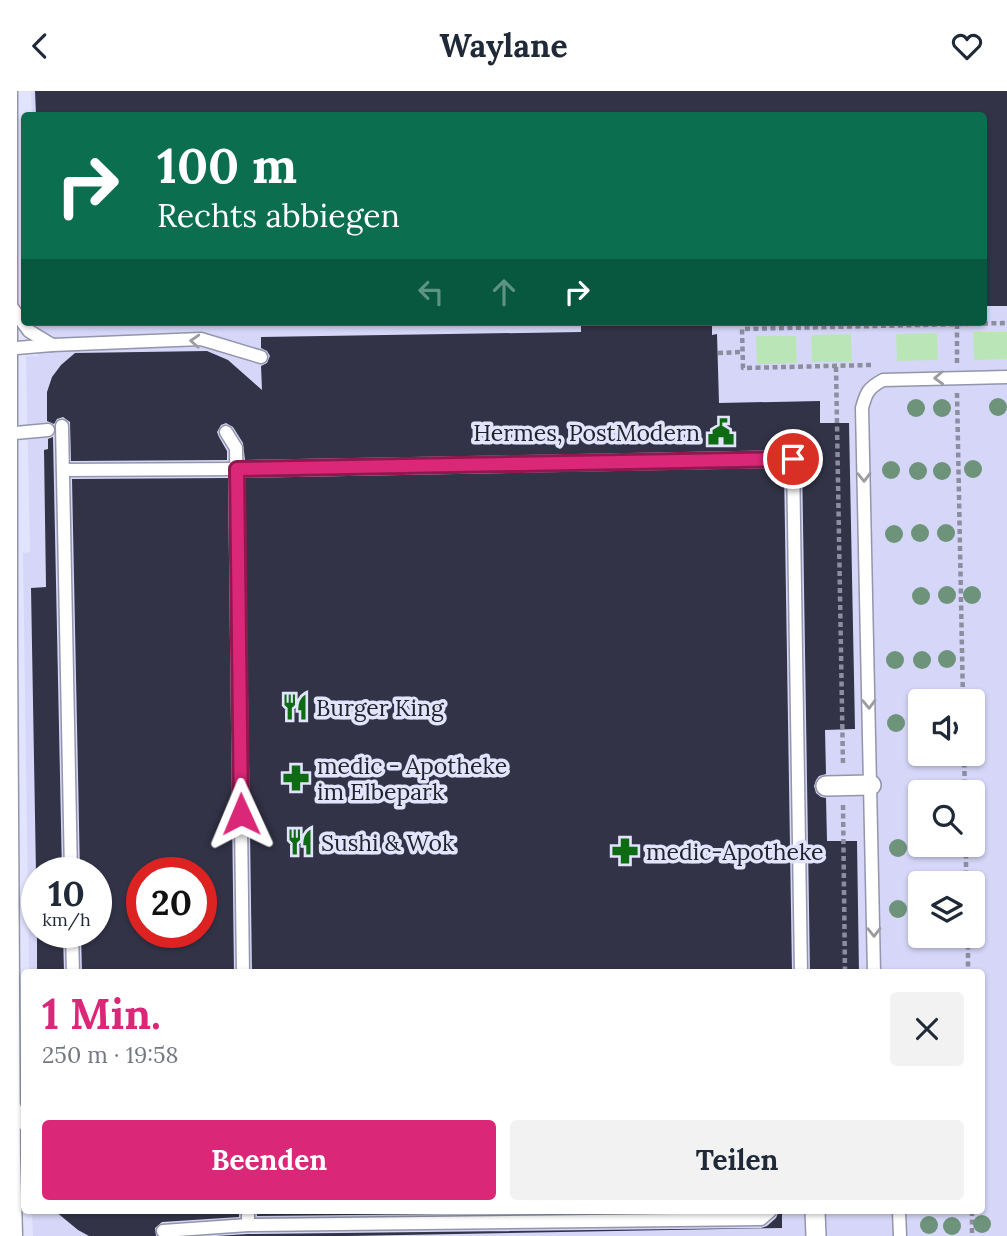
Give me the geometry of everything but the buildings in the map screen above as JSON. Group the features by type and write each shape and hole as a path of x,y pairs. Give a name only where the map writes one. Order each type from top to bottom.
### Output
{"street":[{"path":"5,91 8,1096 16,1157 10,1236"},
{"path":"834,786 871,785"},
{"path":"815,1214 816,1236"}],"lane":[{"path":"5,297 21,321"},
{"path":"25,326 52,345"},
{"path":"5,349 201,339 261,356"},
{"path":"874,969 862,408 865,395 872,386 883,380 1007,377"},
{"path":"62,426 71,857"},
{"path":"4,435 48,430"},
{"path":"226,432 236,448 237,469 243,969"},
{"path":"63,470 793,459 801,969"},
{"path":"72,948 73,969"},
{"path":"8,1096 21,1119"},
{"path":"248,1214 248,1226"},
{"path":"163,1231 248,1226 761,1219 767,1214"},
{"path":"900,1214 900,1236"}],"path":[{"path":"987,323 1007,323"},
{"path":"850,326 742,329 743,368 876,365"},
{"path":"957,326 963,689"},
{"path":"718,353 742,352"},
{"path":"836,367 834,786 845,969"},
{"path":"968,948 968,969"},
{"path":"972,1214 972,1236"}],"shaded area":[{"path":"31,91 1007,91 1007,1236 33,1236 32,1214 985,1214 985,969 29,969 29,948 112,948 112,857 27,857 23,553 30,552 26,356 37,356 37,326 987,326 987,112 32,112"}],"green space":[{"path":"973,332 1007,332 1007,359 974,360"},
{"path":"937,333 938,360 897,361 896,334"},
{"path":"851,334 852,362 812,362 811,335"},
{"path":"756,336 796,336 797,363 757,364"}],"place":[{"name":"Hermes, PostModern","path":"721,432"},
{"name":"Burger King","path":"295,707"},
{"name":"medic - Apotheke im Elbepark","path":"296,778"},
{"name":"Sushi & Wok","path":"300,842"},
{"name":"medic-Apotheke","path":"625,851"}],"route":[{"path":"241,814 237,469 793,459"}]}
